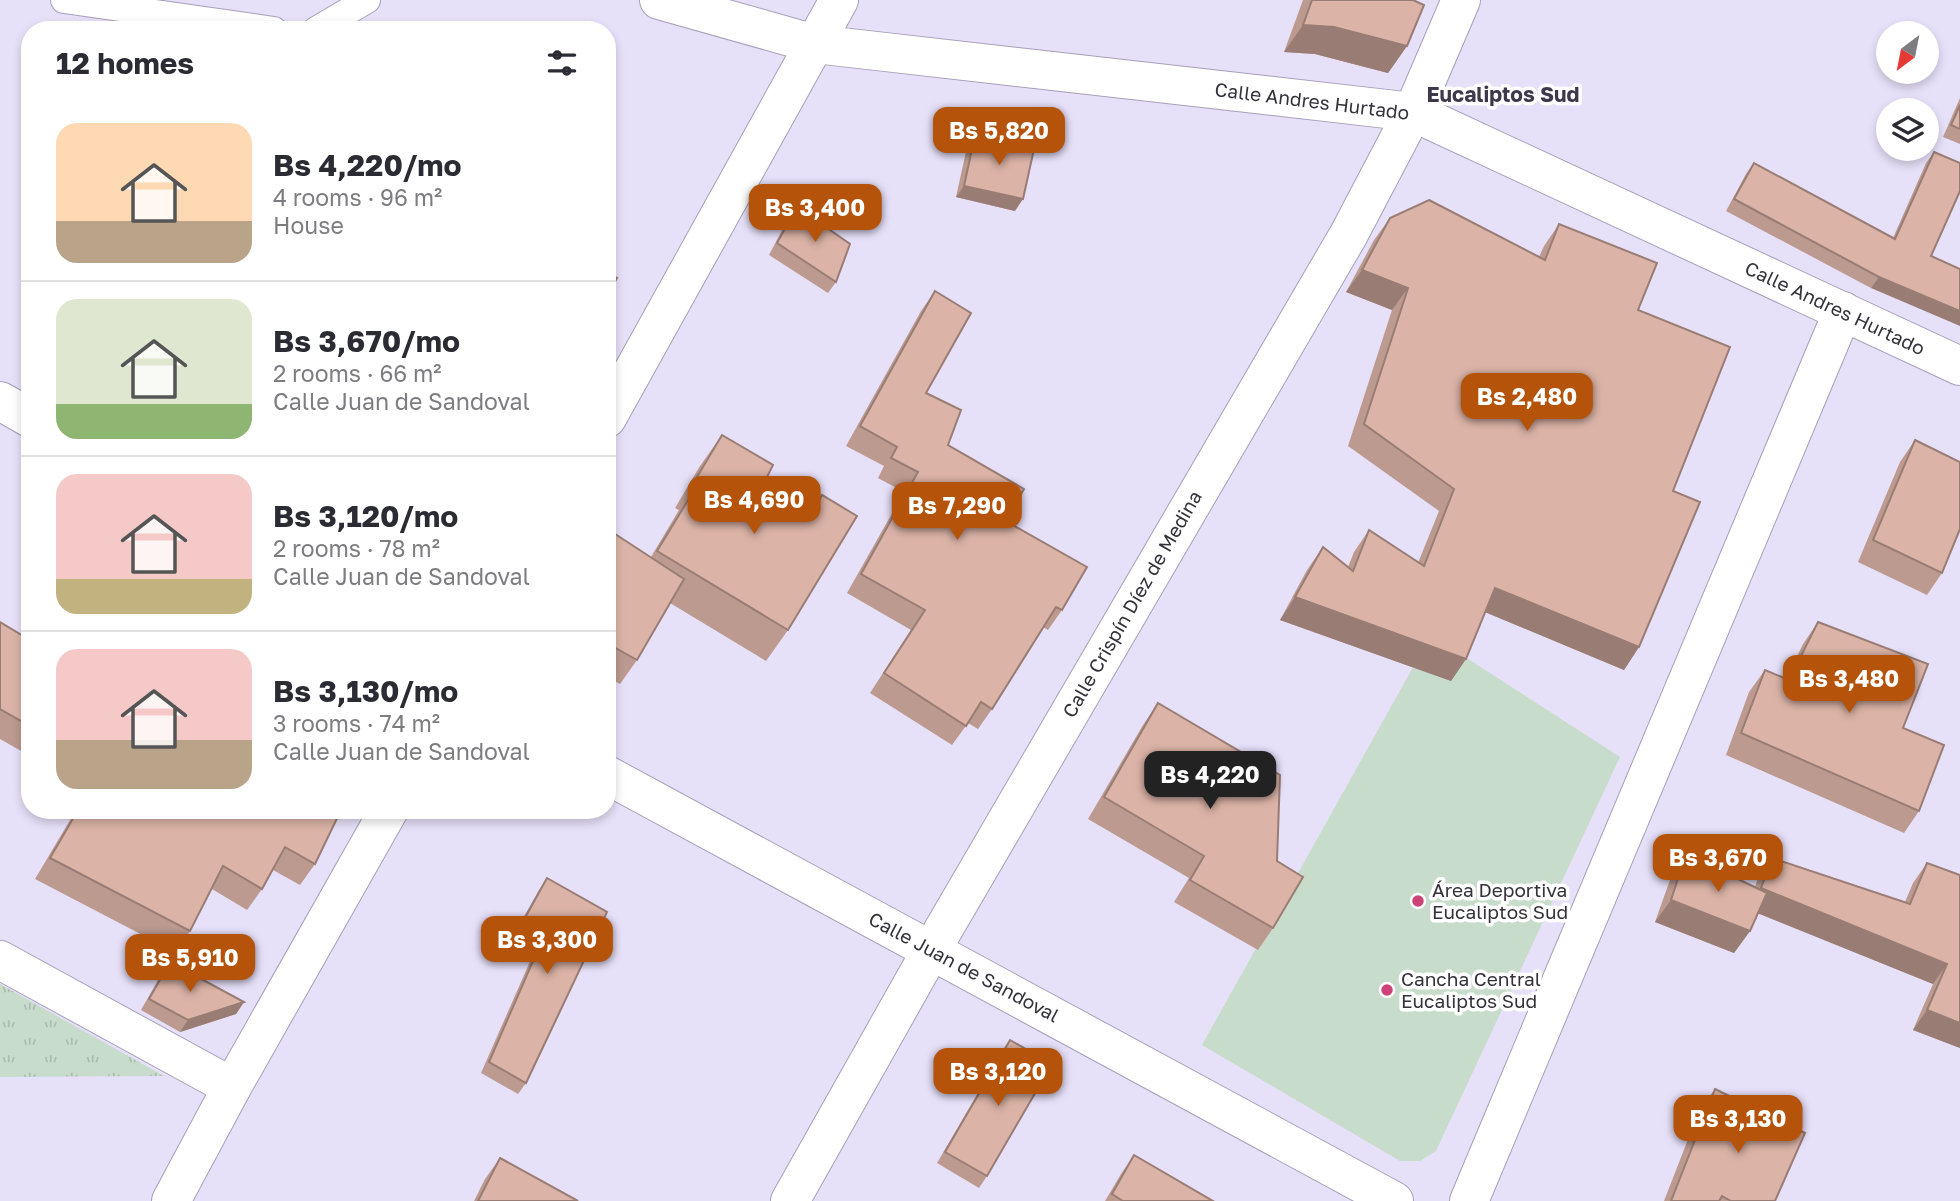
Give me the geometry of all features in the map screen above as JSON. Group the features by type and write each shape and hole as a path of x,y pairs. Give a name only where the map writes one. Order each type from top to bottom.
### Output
{"street":[{"name":"Calle Andres Hurtado","path":"659,0 815,44 1413,112 1960,366"},
{"path":"616,402 839,0"},
{"name":"Calle Crispín Díez de Medina","path":"790,1201 932,949 1349,234 1413,112 1461,0"},
{"path":"1469,1201 1843,311"},
{"path":"0,401 21,413"},
{"name":"Calle Juan de Sandoval","path":"616,780 1394,1201"},
{"path":"171,1201 232,1087 384,819"},
{"path":"0,960 232,1087"}],"lane":[{"path":"64,0 211,21"},
{"path":"331,21 367,0"}],"green space":[{"name":"Área Deportiva Eucaliptos Sud","path":"1431,635 1620,757 1436,1151 1420,1161 1400,1161 1202,1045"},
{"path":"0,984 164,1076 0,1077"}],"building":[{"path":"1312,0 1413,0 1424,5 1407,46 1334,27 1303,25"},
{"path":"1960,105 1960,129 1951,125"},
{"path":"975,135 1034,149 1023,199 964,186"},
{"path":"1939,154 1960,163 1960,191 1931,256 1960,269 1960,311 1879,277 1734,199 1754,163 1895,239 1930,161 1939,161"},
{"path":"1429,200 1545,260 1559,224 1657,263 1638,310 1730,347 1673,491 1700,502 1639,647 1495,588 1466,659 1295,597 1323,547 1353,571 1369,530 1424,566 1454,489 1364,424 1408,288 1362,270 1390,218"},
{"path":"797,207 850,244 836,282 777,243"},
{"path":"935,291 971,313 926,393 961,410 948,445 1024,489 1006,520 972,502 1087,567 1062,610 1056,607 992,709 981,702 966,726 884,673 925,610 861,574 918,472 891,458 897,447 860,426"},
{"path":"722,435 773,465 762,487 812,513 822,495 857,516 788,630 657,551 701,479 697,477"},
{"path":"1915,440 1960,462 1960,529 1942,573 1873,540"},
{"path":"616,535 684,579 637,660 616,648"},
{"path":"0,622 21,635 21,721 0,709"},
{"path":"1818,622 1928,664 1903,728 1944,745 1919,811 1741,733 1765,670 1789,680"},
{"path":"1158,703 1280,775 1277,861 1303,877 1273,928 1190,880 1204,856 1104,797"},
{"path":"73,819 337,819 315,864 285,847 262,889 223,866 190,931 50,858"},
{"path":"1686,854 1767,893 1750,931 1671,900"},
{"path":"1772,858 1910,904 1927,863 1960,875 1960,1023 1927,1010 1947,964 1761,888"},
{"path":"547,878 607,912 526,1083 489,1062 547,929 526,916"},
{"path":"170,962 244,1002 188,1020 149,999"},
{"path":"1010,1040 1052,1064 987,1176 945,1152"},
{"path":"1715,1089 1805,1133 1775,1201 1731,1201 1722,1196 1719,1201 1671,1201"},
{"path":"1134,1155 1213,1201 1123,1201 1112,1194"},
{"path":"500,1158 578,1201 478,1201"}],"place":[{"name":"Área Deportiva Eucaliptos Sud","path":"1418,901"},
{"name":"Cancha Central Eucaliptos Sud","path":"1387,990"}],"district":[{"name":"Eucaliptos Sud","path":"1503,95"}]}
